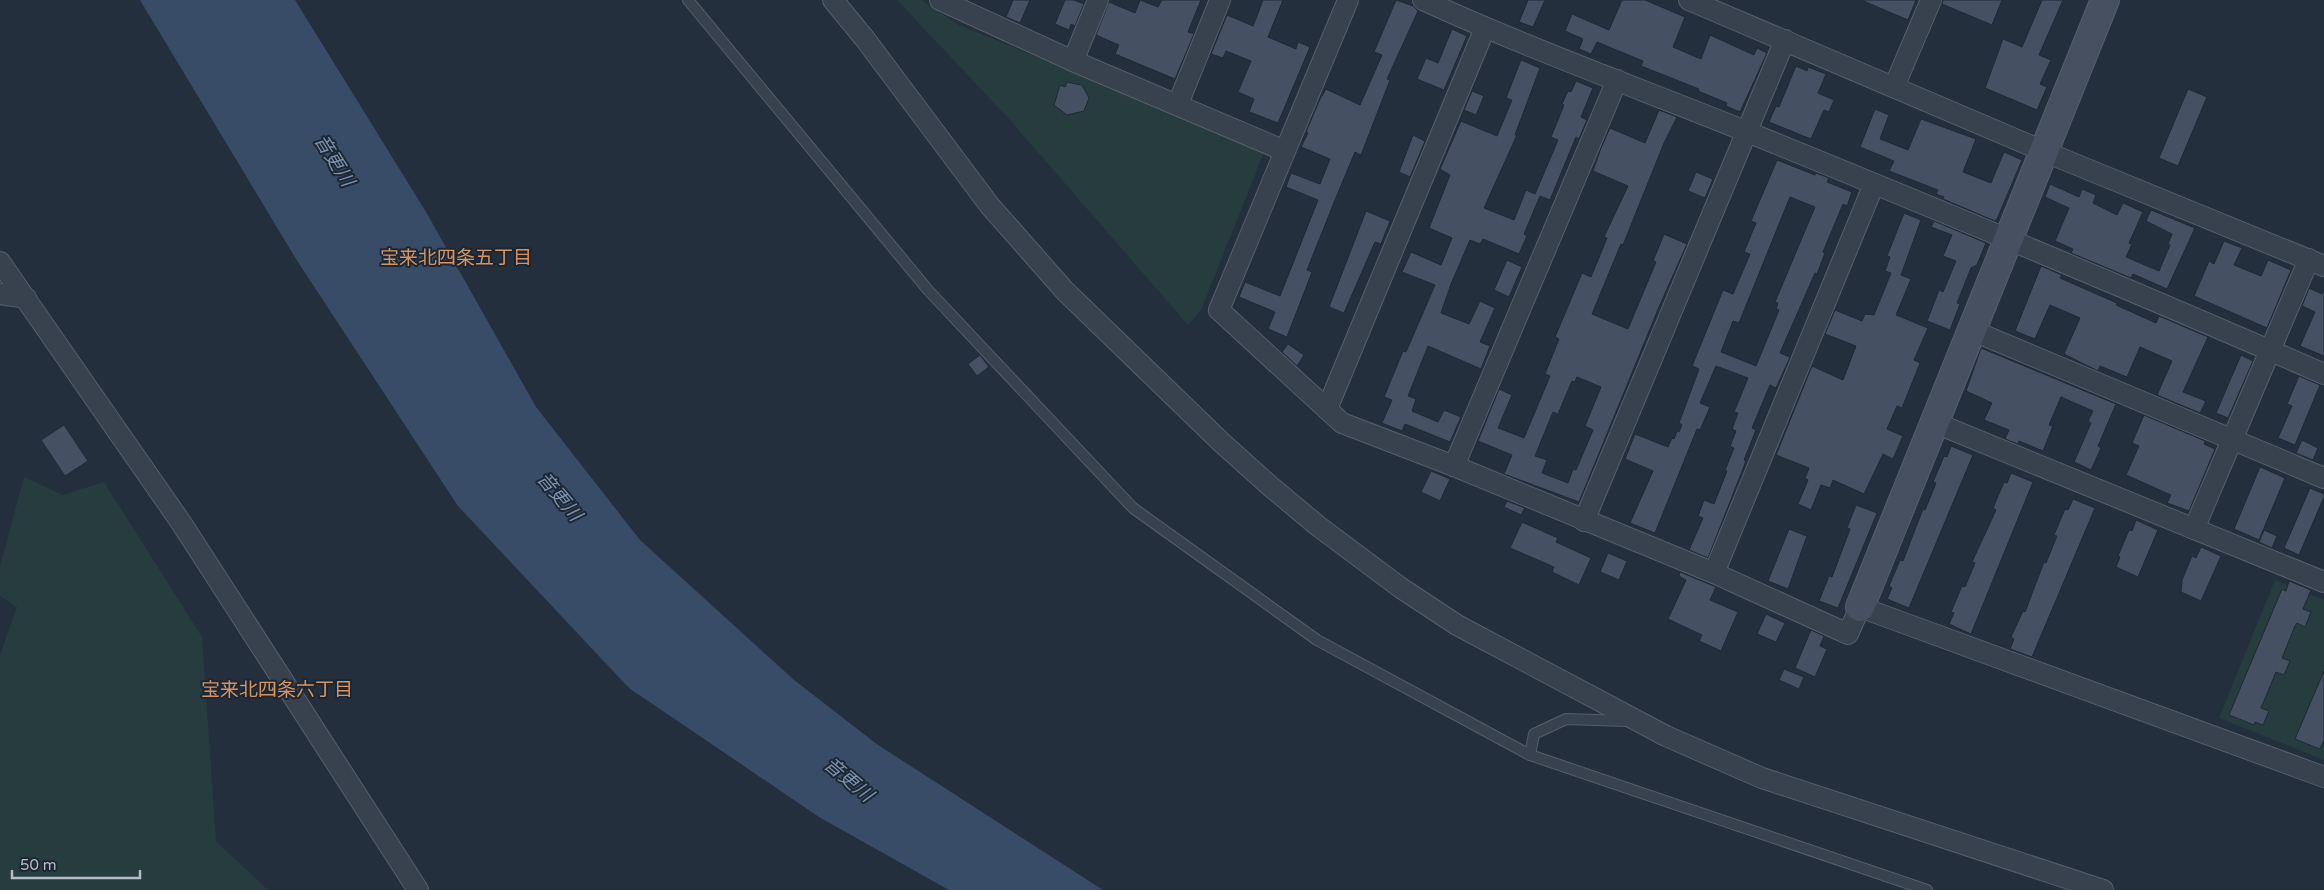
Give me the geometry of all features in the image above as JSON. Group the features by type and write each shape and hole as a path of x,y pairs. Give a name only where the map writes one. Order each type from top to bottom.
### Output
{"street":[{"path":"833,0 990,206 1065,291 1220,442 1318,526 1401,588 1457,625 1666,736 1762,778 2103,890"},
{"path":"940,0 968,6 1073,61 1285,150"},
{"path":"1073,61 1098,0"},
{"path":"1178,104 1220,0"},
{"path":"1348,0 1219,310 1342,423 1454,466 1714,573 1848,634 2105,0"},
{"path":"1423,0 1485,28 1747,132 2007,239 2324,374"},
{"path":"1689,0 2043,151 2316,263 2270,351 2194,529"},
{"path":"1894,87 1931,0"},
{"path":"1327,409 1485,28"},
{"path":"1584,521 1785,40"},
{"path":"1454,466 1616,80"},
{"path":"1714,573 1874,184"},
{"path":"0,262 182,524 418,890"},
{"path":"0,294 26,298"},
{"path":"1971,330 2324,478"},
{"path":"1933,422 2324,582"},
{"path":"1860,607 2324,777"}],"lane":[{"path":"688,0 928,290 1133,508 1316,640 1530,755 1926,890"},
{"path":"1530,755 1534,734 1566,719 1638,721"}],"green space":[{"path":"897,0 921,0 959,25 1265,150 1201,310 1188,325 1010,120"},
{"path":"24,477 63,495 104,482 202,637 216,841 268,890 0,890 0,655 17,607 0,596 0,567"},
{"path":"2275,580 2324,600 2324,760 2219,718"}],"water":[{"name":"音更川","path":"140,0 295,0 426,212 536,407 640,540 794,680 878,745 1103,890 949,890 819,817 629,688 458,506 296,259"}],"building":[{"path":"1013,0 1030,0 1020,23 1006,17"},
{"path":"1065,0 1074,0 1084,4 1075,26 1071,24 1069,30 1055,24"},
{"path":"1140,0 1158,7 1162,0 1201,0 1188,32 1194,34 1175,79 1115,54 1119,45 1096,35 1109,2 1135,13"},
{"path":"1263,0 1283,0 1268,37 1296,49 1298,42 1310,47 1278,123 1249,112 1254,99 1238,92 1251,61 1226,51 1223,58 1211,54 1227,15 1253,26"},
{"path":"1396,0 1413,6 1418,11 1387,79 1390,80 1361,155 1355,152 1335,200 1307,270 1312,272 1287,337 1268,329 1275,312 1239,297 1245,282 1280,296 1318,200 1286,187 1291,173 1320,184 1330,159 1301,147 1308,133 1306,132 1326,89 1360,105 1382,55 1374,52"},
{"path":"1528,0 1545,0 1533,27 1519,22"},
{"path":"1622,0 1645,0 1685,17 1673,47 1701,59 1710,35 1754,55 1757,48 1767,53 1740,112 1726,106 1727,103 1698,91 1699,89 1641,66 1643,61 1597,42 1591,54 1579,49 1583,39 1565,31 1572,14 1609,30"},
{"path":"1861,0 1916,0 1908,20"},
{"path":"1943,0 2002,0 1992,25 1942,4"},
{"path":"2042,0 2063,0 2039,55 2051,60 2040,84 2047,87 2037,110 1985,88 2003,39 2022,47"},
{"path":"1452,29 1467,36 1444,90 1417,79 1426,58 1438,63"},
{"path":"1521,60 1540,68 1515,135 1517,135 1484,208 1514,220 1526,190 1535,194 1558,140 1551,137 1564,105 1562,104 1568,91 1571,92 1576,81 1593,88 1581,117 1587,120 1579,139 1576,137 1550,200 1540,196 1524,234 1527,236 1519,254 1483,239 1480,244 1470,240 1451,284 1441,313 1469,324 1480,301 1495,308 1480,342 1490,346 1481,369 1428,346 1408,396 1416,399 1412,411 1438,422 1444,410 1461,417 1450,442 1405,424 1402,431 1382,423 1392,400 1384,397 1403,351 1406,352 1435,285 1402,272 1411,252 1441,265 1452,238 1429,228 1450,175 1440,169 1461,121 1497,136 1512,100 1506,98"},
{"path":"1796,66 1807,71 1808,67 1826,74 1818,93 1834,100 1829,112 1824,110 1811,139 1769,122 1776,106 1779,107"},
{"path":"1067,82 1082,85 1089,98 1084,111 1067,115 1054,105 1060,85 1065,87"},
{"path":"2188,89 2207,97 2178,166 2159,158"},
{"path":"1472,91 1484,96 1476,115 1464,110"},
{"path":"1875,109 1889,115 1880,139 1908,150 1921,119 1976,139 1963,172 1991,183 2004,152 2022,160 1997,219 1995,221 1943,199 1944,197 1936,194 1938,190 1889,171 1894,161 1860,147"},
{"path":"1659,110 1677,117 1664,143 1623,245 1621,244 1592,314 1628,329 1656,262 1653,261 1664,234 1687,244 1659,307 1579,502 1504,474 1512,455 1478,441 1499,389 1512,395 1498,428 1524,438 1550,376 1545,374 1559,339 1555,337 1582,273 1591,277 1607,238 1604,237 1628,186 1593,171 1601,148 1610,128 1645,143","holes":["1577,377 1601,387 1585,426 1593,430 1576,470 1573,469 1568,483 1542,473 1547,460 1535,456 1553,412 1558,414 1572,381 1575,382"]},
{"path":"1413,135 1425,141 1410,177 1399,172"},
{"path":"1777,160 1815,175 1816,173 1829,178 1827,182 1852,192 1847,206 1843,204 1823,252 1825,253 1817,274 1815,273 1780,353 1790,357 1776,388 1770,385 1752,428 1756,430 1744,460 1746,461 1708,558 1689,550 1703,518 1698,516 1704,500 1714,504 1727,471 1725,470 1734,448 1730,446 1736,431 1732,429 1738,413 1734,412 1748,378 1716,366 1700,403 1710,407 1700,430 1697,429 1655,533 1630,523 1653,471 1625,459 1635,434 1668,447 1677,431 1679,432 1682,425 1679,423 1699,369 1692,366 1723,290 1733,294 1750,254 1744,252 1756,223 1751,221","holes":["1790,197 1815,207 1775,302 1778,303 1776,309 1779,310 1756,366 1721,352 1733,321 1739,323"]},
{"path":"1696,172 1713,179 1705,198 1688,191"},
{"path":"2050,184 2079,197 2082,189 2096,195 2093,203 2117,215 2123,203 2143,212 2129,243 2132,244 2126,257 2159,271 2170,245 2168,244 2172,234 2146,221 2151,210 2195,228 2167,289 2133,274 2131,278 2071,253 2073,249 2055,241 2069,208 2045,197"},
{"path":"1366,211 1390,221 1381,244 1375,242 1344,313 1329,307"},
{"path":"1904,213 1921,220 1901,275 1911,279 1896,315 1928,328 1914,360 1920,363 1902,408 1897,406 1887,429 1903,436 1893,459 1883,454 1864,494 1833,480 1830,488 1821,485 1811,510 1798,504 1808,480 1805,478 1809,468 1776,455 1812,366 1843,380 1856,346 1825,334 1835,310 1862,321 1865,314 1874,315 1891,273 1885,271 1890,257 1887,256"},
{"path":"1934,221 1986,243 1977,265 1971,268 1957,303 1960,304 1950,330 1927,321 1939,290 1943,292 1956,261 1943,256 1952,235 1931,227"},
{"path":"2224,241 2242,248 2234,265 2261,276 2268,260 2291,270 2267,328 2194,296 2209,261 2214,264"},
{"path":"1507,260 1522,267 1509,297 1494,290"},
{"path":"2041,266 2062,275 2060,278 2117,303 2116,305 2156,323 2159,316 2208,337 2183,392 2206,401 2200,413 2157,395 2172,361 2140,347 2127,377 2100,366 2098,371 2064,354 2080,318 2050,305 2035,339 2015,331"},
{"path":"2309,288 2322,294 2324,290 2324,356 2300,346 2315,312 2302,306"},
{"path":"1288,344 1304,355 1297,366 1282,352"},
{"path":"1981,348 2116,404 2098,446 2101,448 2091,470 2074,462 2091,423 2088,421 2093,411 2061,397 2049,425 2053,426 2043,451 2019,441 2018,444 2005,439 2009,430 1984,420 1992,403 1966,391"},
{"path":"980,355 989,367 977,376 968,364"},
{"path":"2241,355 2253,361 2228,418 2216,413"},
{"path":"2299,376 2320,385 2295,445 2278,438 2292,406 2287,404"},
{"path":"2144,415 2205,441 2204,444 2215,449 2189,511 2167,503 2171,495 2126,475 2139,446 2132,443"},
{"path":"64,425 88,461 65,476 41,440"},
{"path":"2302,440 2318,448 2313,460 2296,453"},
{"path":"1951,446 1973,455 1909,608 1887,599 1892,588 1889,586 1900,560 1903,561 1923,509 1925,510 1936,483 1933,482 1944,456 1947,457"},
{"path":"2260,467 2285,478 2259,540 2234,529"},
{"path":"1431,471 1450,479 1440,501 1421,492"},
{"path":"2011,473 2033,482 1971,634 1949,624 1954,613 1951,612 1962,586 1965,587 1975,563 1972,562 1996,510 1993,508 2004,482 2007,483"},
{"path":"2310,488 2324,494 2324,497 2299,555 2284,548"},
{"path":"2073,499 2095,508 2032,657 2010,649 2014,639 2011,637 2023,611 2025,612 2044,562 2046,563 2057,536 2054,535 2065,509 2068,510"},
{"path":"1507,501 1525,508 1521,515 1504,507"},
{"path":"1856,505 1877,513 1838,608 1819,601 1829,576 1832,577 1850,529 1847,528"},
{"path":"2136,520 2158,530 2138,577 2116,567 2120,557 2118,556 2129,530 2132,531"},
{"path":"1522,522 1558,538 1556,542 1591,558 1579,585 1552,572 1554,567 1510,548"},
{"path":"1789,529 1807,536 1788,589 1768,581"},
{"path":"2264,530 2277,536 2272,548 2259,542"},
{"path":"2201,547 2221,556 2201,601 2181,592 2182,580 2192,556 2196,558"},
{"path":"1608,553 1627,561 1619,580 1600,572"},
{"path":"1680,572 1716,587 1710,600 1738,612 1721,651 1699,641 1702,635 1668,619 1686,580 1679,576"},
{"path":"2289,581 2311,590 2303,609 2311,612 2305,627 2297,623 2295,626 2282,658 2290,661 2284,675 2276,672 2261,708 2269,711 2263,725 2255,722 2254,725 2229,715 2282,589 2286,591"},
{"path":"1766,614 1785,623 1776,642 1757,634"},
{"path":"1811,630 1824,636 1820,646 1827,649 1815,677 1795,668"},
{"path":"1784,669 1804,677 1799,689 1779,680"},
{"path":"2324,671 2324,740 2320,749 2295,739"}],"district":[{"name":"宝来北四条五丁目","path":"456,257"},
{"name":"宝来北四条六丁目","path":"277,689"}]}
